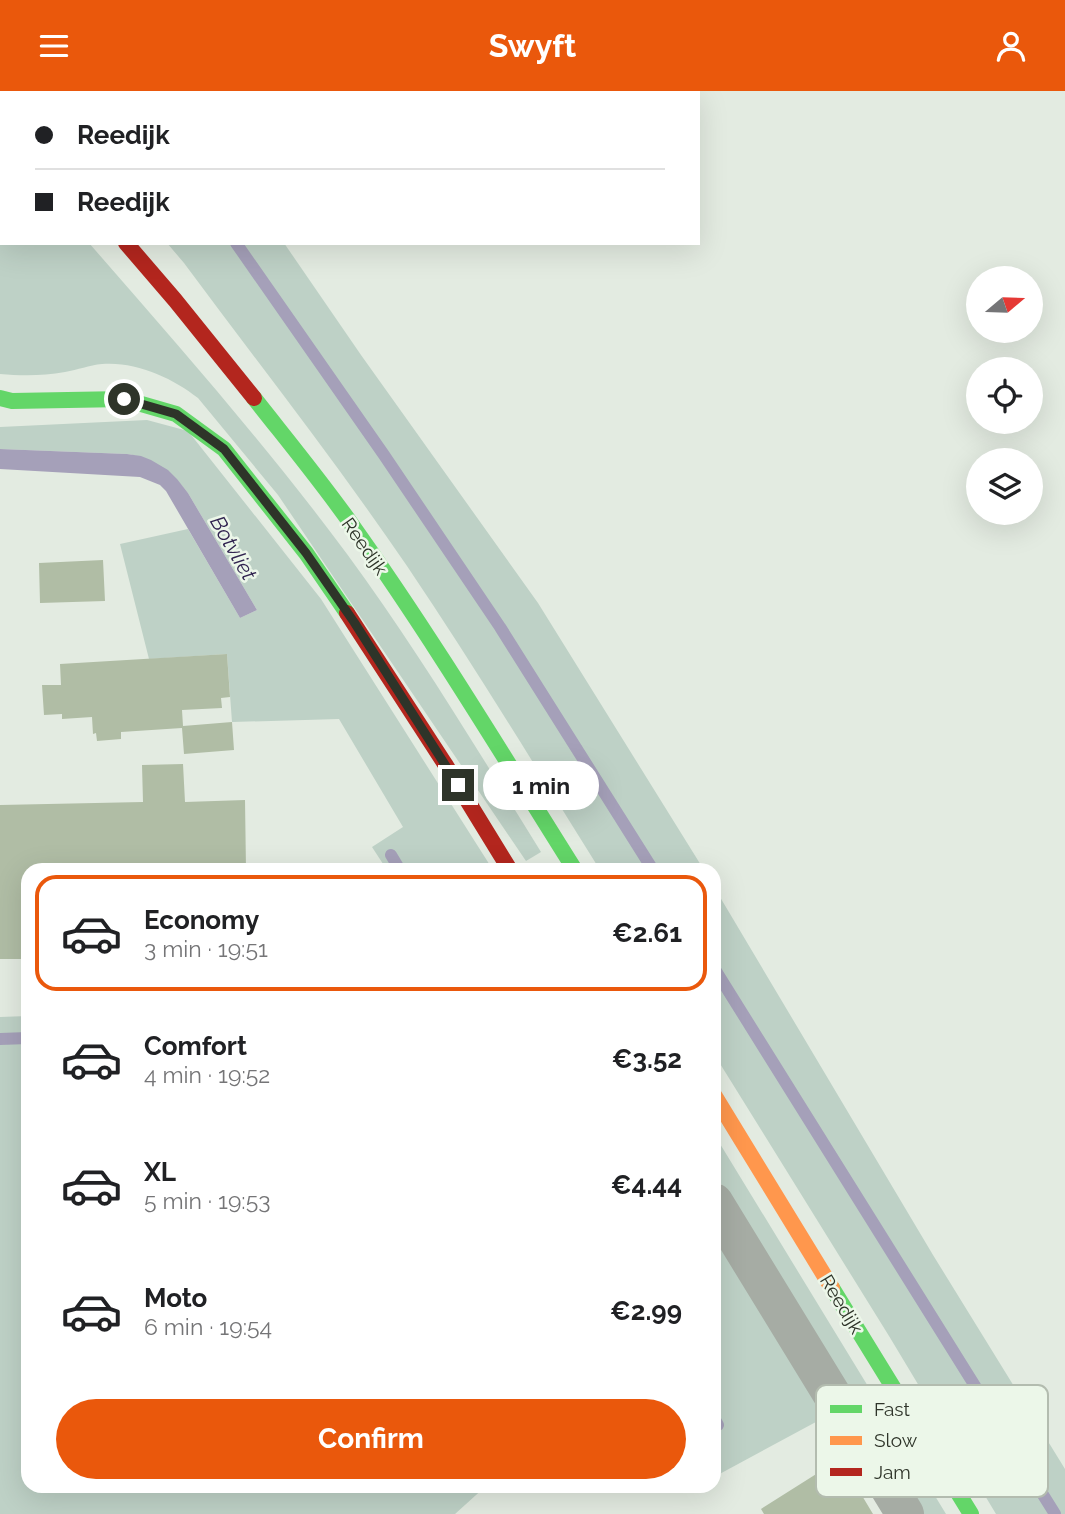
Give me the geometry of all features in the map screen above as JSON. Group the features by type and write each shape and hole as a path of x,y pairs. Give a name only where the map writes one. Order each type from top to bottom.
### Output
{"main road":[{"name":"Reedijk","path":"128,245 241,381 362,539 431,641 571,863"},
{"path":"0,398 12,401 124,399 176,414 224,449 306,553 354,622 506,863"},
{"name":"Reedijk","path":"721,1106 892,1385"},
{"name":"Reedijk","path":"961,1497 971,1514"}],"street":[{"path":"721,1213 826,1385"},
{"path":"895,1497 905,1514"}],"green space":[{"path":"0,245 91,245 221,396 347,554 447,701 541,852 526,861 278,495 198,398 153,372 127,365 93,365 41,375 0,374"},
{"path":"169,245 285,245 538,603 700,863 596,863 407,566 325,451"},
{"path":"147,420 188,431 321,599 489,863 382,863 372,847 403,827 339,719 232,722 227,654 149,659 120,544 188,529 240,618 257,610 188,493 169,472 145,459 127,454 0,449 0,427"},
{"path":"721,899 1013,1385 918,1385 721,1065"},
{"path":"21,1016 21,1493 478,1493 455,1514 0,1514 0,1017"},
{"path":"721,1145 867,1385 844,1385 721,1184"},
{"path":"721,1242 816,1398 816,1422 721,1473"},
{"path":"1048,1441 1065,1469 1065,1514 996,1514 986,1497 1048,1497"},
{"path":"912,1497 936,1497 946,1514 922,1514"}],"shaded area":[{"path":"0,449 127,454 141,456 168,470 188,493 257,610 240,618 160,485 140,477 0,469"}],"building":[{"path":"103,560 105,601 40,603 39,563"},
{"path":"227,654 230,697 221,698 222,708 182,710 183,726 232,722 234,750 184,754 182,728 121,732 121,739 97,741 96,733 93,734 92,717 62,719 62,714 44,715 42,685 61,685 60,664"},
{"path":"183,764 185,802 245,800 246,863 21,863 21,959 0,959 0,805 143,802 142,765"},
{"path":"816,1474 816,1497 863,1497 873,1514 764,1514 761,1509"}],"waterway":[{"path":"237,245 500,627 649,863"},
{"name":"Botvliet","path":"391,855 396,863"},
{"path":"721,979 974,1385"},
{"path":"0,1039 21,1038"},
{"path":"1044,1497 1055,1514"}],"traffic: fast":[{"path":"0,398 12,401 124,399 176,414 224,449 306,553 347,613"},
{"path":"254,398 328,493 410,609 571,863"},
{"path":"832,1288 892,1385"},
{"path":"961,1497 971,1514"}],"traffic: slow":[{"path":"721,1106 832,1288"}],"traffic: jam":[{"path":"128,245 254,398"},
{"path":"347,613 506,863"}],"route":[{"path":"124,399 176,414 224,449 306,553 354,622 458,785"}]}
